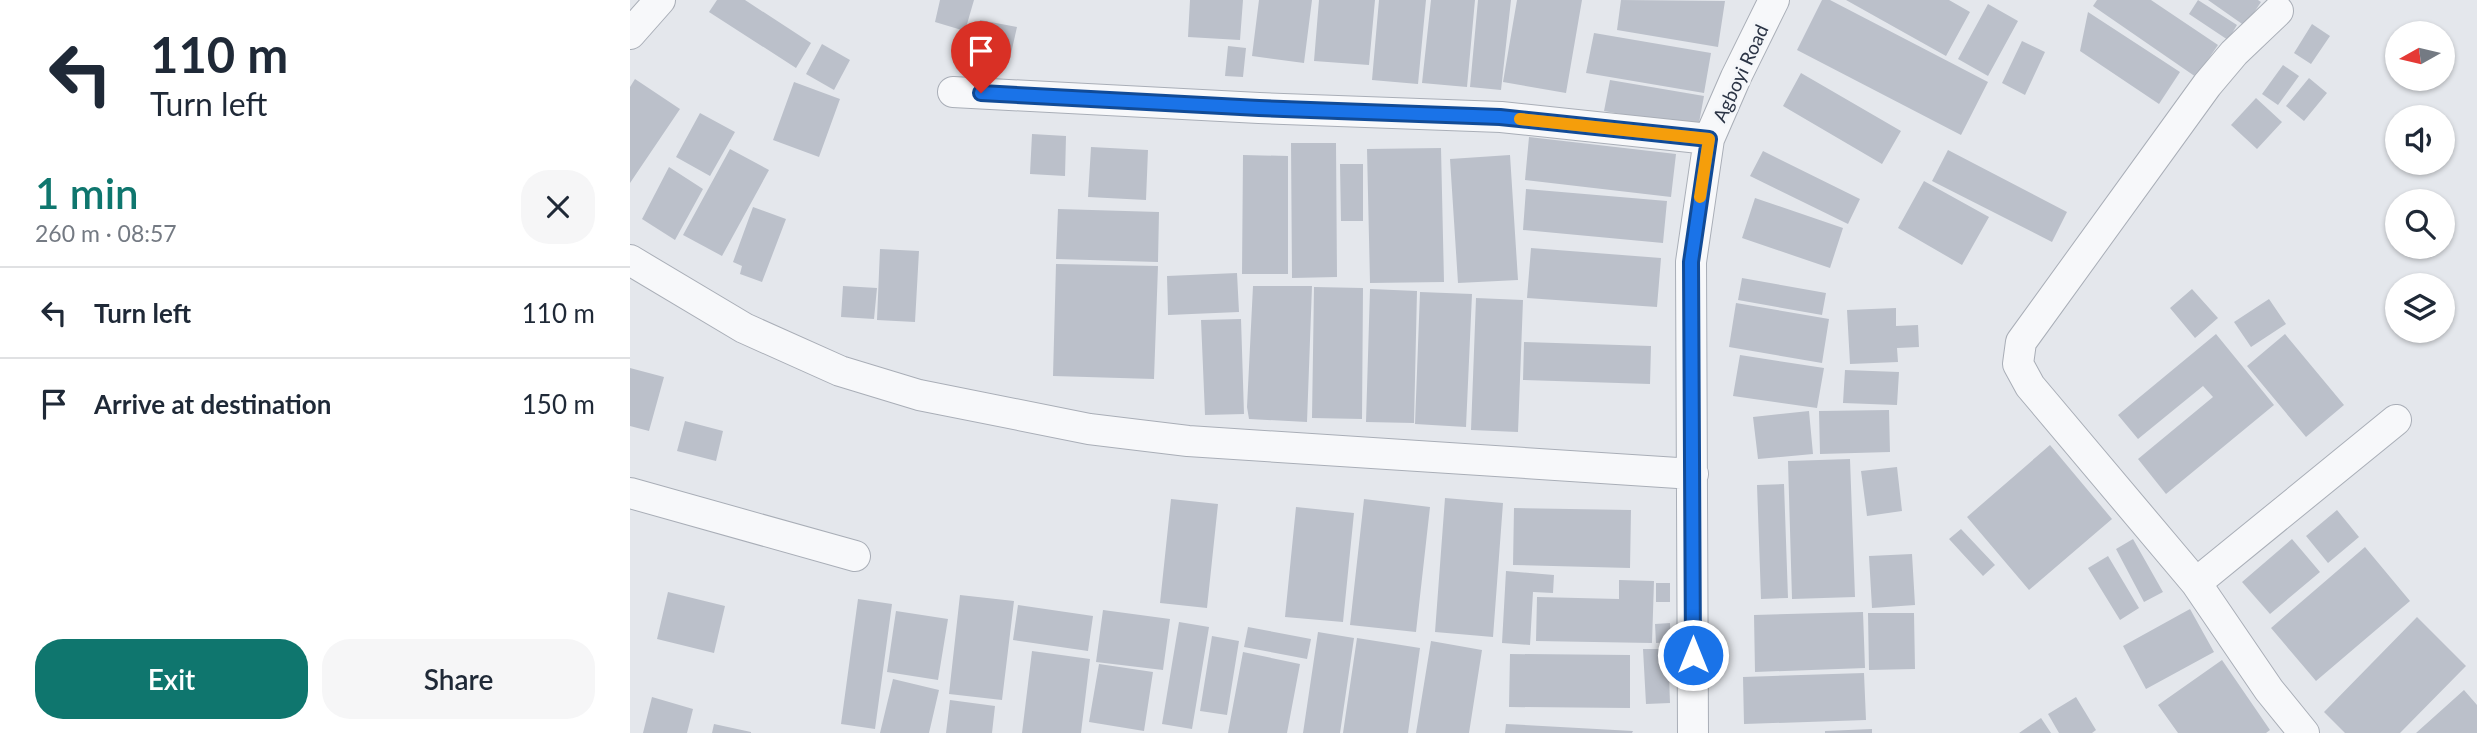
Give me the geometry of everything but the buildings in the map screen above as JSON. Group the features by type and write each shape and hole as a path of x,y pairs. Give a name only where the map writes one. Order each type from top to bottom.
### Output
{"street":[{"path":"630,34 660,0"},
{"name":"Agboyi Road","path":"1693,733 1691,262 1709,139 1774,0"},
{"path":"2278,11 2234,52 2207,85 2021,342 2018,364 2030,386 2196,583 2269,690 2304,733"},
{"path":"953,92 1500,117 1709,139"},
{"path":"630,260 744,328 840,371 919,395 958,403 1089,429 1188,441 1693,474"},
{"path":"2196,583 2396,420"},
{"path":"630,493 855,556"}],"slow traffic":[{"path":"1520,119 1709,139 1700,197"}],"route":[{"path":"981,93 1259,108 1500,117 1709,139 1691,262 1693,655"}]}
